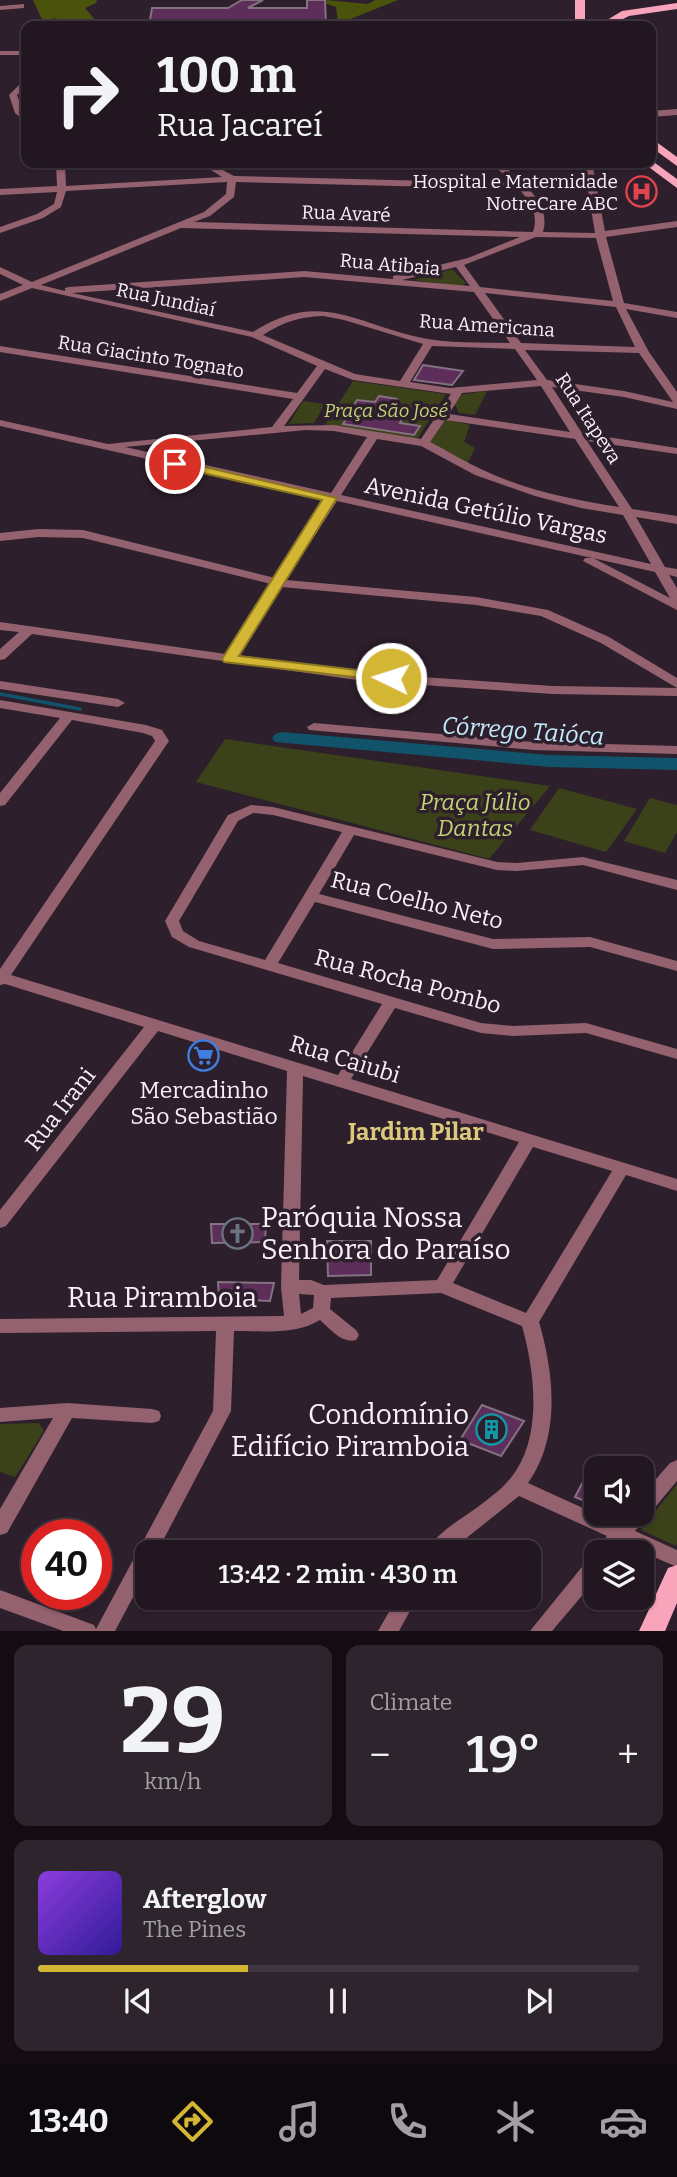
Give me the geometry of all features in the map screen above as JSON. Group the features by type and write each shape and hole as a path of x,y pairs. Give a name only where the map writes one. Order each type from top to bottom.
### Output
{"main road":[{"path":"580,0 580,21"},
{"path":"604,21 607,14 630,0"},
{"path":"611,21 626,12 677,6"},
{"path":"656,145 677,163"},
{"path":"656,168 677,185"},
{"path":"652,1631 677,1575"}],"street":[{"path":"0,9 21,6"},
{"path":"0,53 21,53"},
{"path":"0,91 21,91"},
{"path":"21,92 13,100 21,115"},
{"path":"656,108 677,109"},
{"path":"656,113 677,109"},
{"path":"0,230 50,211 58,205 62,188 60,168"},
{"path":"213,168 232,179"},
{"path":"386,281 459,264 534,236 541,229 542,215 501,168"},
{"path":"589,168 600,236 619,304 643,350 677,400"},
{"path":"0,298 181,225 221,205 230,195 232,179"},
{"path":"0,192 232,179 592,188"},
{"name":"Rua Avaré","path":"181,225 600,236 677,224"},
{"name":"Rua Itapeva","path":"459,264 544,383 628,513 677,599"},
{"name":"Rua Jundiaí","path":"0,270 51,291 254,335 323,365"},
{"name":"Rua Atibaia","path":"51,291 290,275 386,281 619,304 677,315"},
{"path":"92,301 98,289"},
{"name":"Rua Americana","path":"254,335 280,318 319,313 356,319 429,342 643,350"},
{"path":"403,385 429,342"},
{"name":"Rua Giacinto Tognato","path":"0,349 298,396"},
{"path":"275,430 323,365 353,377 403,385 458,391 544,383 624,394 677,406"},
{"path":"624,394 649,393 666,384"},
{"path":"424,443 458,391"},
{"path":"443,416 677,451"},
{"name":"Avenida Getúlio Vargas","path":"2,425 677,573"},
{"path":"97,447 318,426 424,443 473,470 568,502 677,520"},
{"path":"229,659 280,583 330,498 373,435"},
{"path":"0,537 38,533 83,534 280,583 476,601 544,613 605,640 677,684"},
{"path":"562,549 677,599"},
{"path":"0,626 364,677 553,690 677,692"},
{"path":"0,656 29,630"},
{"path":"0,685 118,703"},
{"path":"0,704 146,729 161,738 1,978"},
{"path":"0,802 69,716"},
{"path":"314,727 534,746 677,750"},
{"name":"Rua Rocha Pombo","path":"350,831 259,808 240,813 233,818 172,917 174,930 189,942 268,967 491,1029 600,1030 677,1054"},
{"path":"268,967 350,831 498,866 517,867 583,861 677,885"},
{"name":"Rua Coelho Neto","path":"310,896 493,944 590,942 677,966"},
{"name":"Rua Caiubi","path":"1,978 343,1080 677,1185"},
{"path":"343,1080 390,1003"},
{"name":"Rua Irani","path":"0,1222 155,1024"},
{"path":"293,1322 290,1287 295,1067"},
{"path":"442,1286 529,1139"},
{"path":"449,1540 516,1486 541,1426 543,1388 538,1346 530,1322 622,1168"},
{"name":"Rua Piramboia","path":"0,1326 293,1322 306,1320 322,1301 442,1286 530,1322"},
{"name":"Rua Piramboia","path":"290,1287 312,1287 322,1301"},
{"path":"322,1301 350,1335"},
{"path":"105,1631 222,1411 225,1325"},
{"path":"0,1527 67,1410"},
{"path":"0,1415 67,1410 152,1416"},
{"path":"654,1495 677,1468"},
{"path":"516,1486 677,1559"},
{"path":"616,1540 628,1526"},
{"path":"540,1631 584,1579"},
{"path":"0,1600 88,1631"},
{"path":"388,1631 400,1610"}],"green space":[{"path":"33,0 97,0 85,8 96,21 52,18 52,21 43,21"},
{"path":"326,0 368,4 375,0 398,0 346,21 338,21 336,7 324,3"},
{"path":"452,269 466,283 462,286 414,280"},
{"name":"Praça São José","path":"353,381 446,394 417,439 325,425"},
{"path":"487,391 475,415 459,413 454,403 459,395"},
{"path":"303,401 325,404 314,423 289,424"},
{"path":"445,419 470,425 464,442 475,448 467,464 429,443"},
{"name":"Praça Júlio Dantas","path":"225,739 550,786 489,859 196,782"},
{"path":"559,788 637,809 606,852 530,830"},
{"path":"650,798 677,805 677,832 665,853 624,841"},
{"path":"39,1423 44,1431 15,1477 0,1472 0,1424"},
{"path":"677,1484 676,1546 641,1530 644,1526 654,1526 654,1513"}],"building":[{"path":"242,0 263,0 248,8 307,8 307,0 325,0 326,21 150,21 152,8 228,8"},
{"path":"423,365 463,371 452,385 414,380"},
{"path":"379,396 397,399 394,405 410,407 400,423 420,426 414,435 343,424 357,400 375,402"},
{"name":"Paróquia Nossa Senhora do Paraíso","path":"211,1224 266,1224 265,1242 212,1243"},
{"path":"327,1241 371,1241 371,1275 328,1276"},
{"path":"218,1282 274,1283 270,1301 219,1299"},
{"name":"Condomínio Edifício Piramboia","path":"482,1405 524,1421 501,1456 460,1440"},
{"path":"584,1480 584,1501 575,1497"}],"waterway":[{"name":"Córrego Taióca","path":"0,694 80,709"},
{"name":"Córrego Taióca","path":"282,738 550,761 677,764"}],"place":[{"name":"Hospital e Maternidade NotreCare ABC","path":"641,192"},
{"name":"Mercadinho São Sebastião","path":"204,1056"},
{"name":"Paróquia Nossa Senhora do Paraíso","path":"238,1233"},
{"name":"Condomínio Edifício Piramboia","path":"492,1430"}],"district":[{"name":"Jardim Pilar","path":"416,1132"}],"route":[{"path":"175,464 330,498 280,583 229,659 310,671 391,678"}]}
